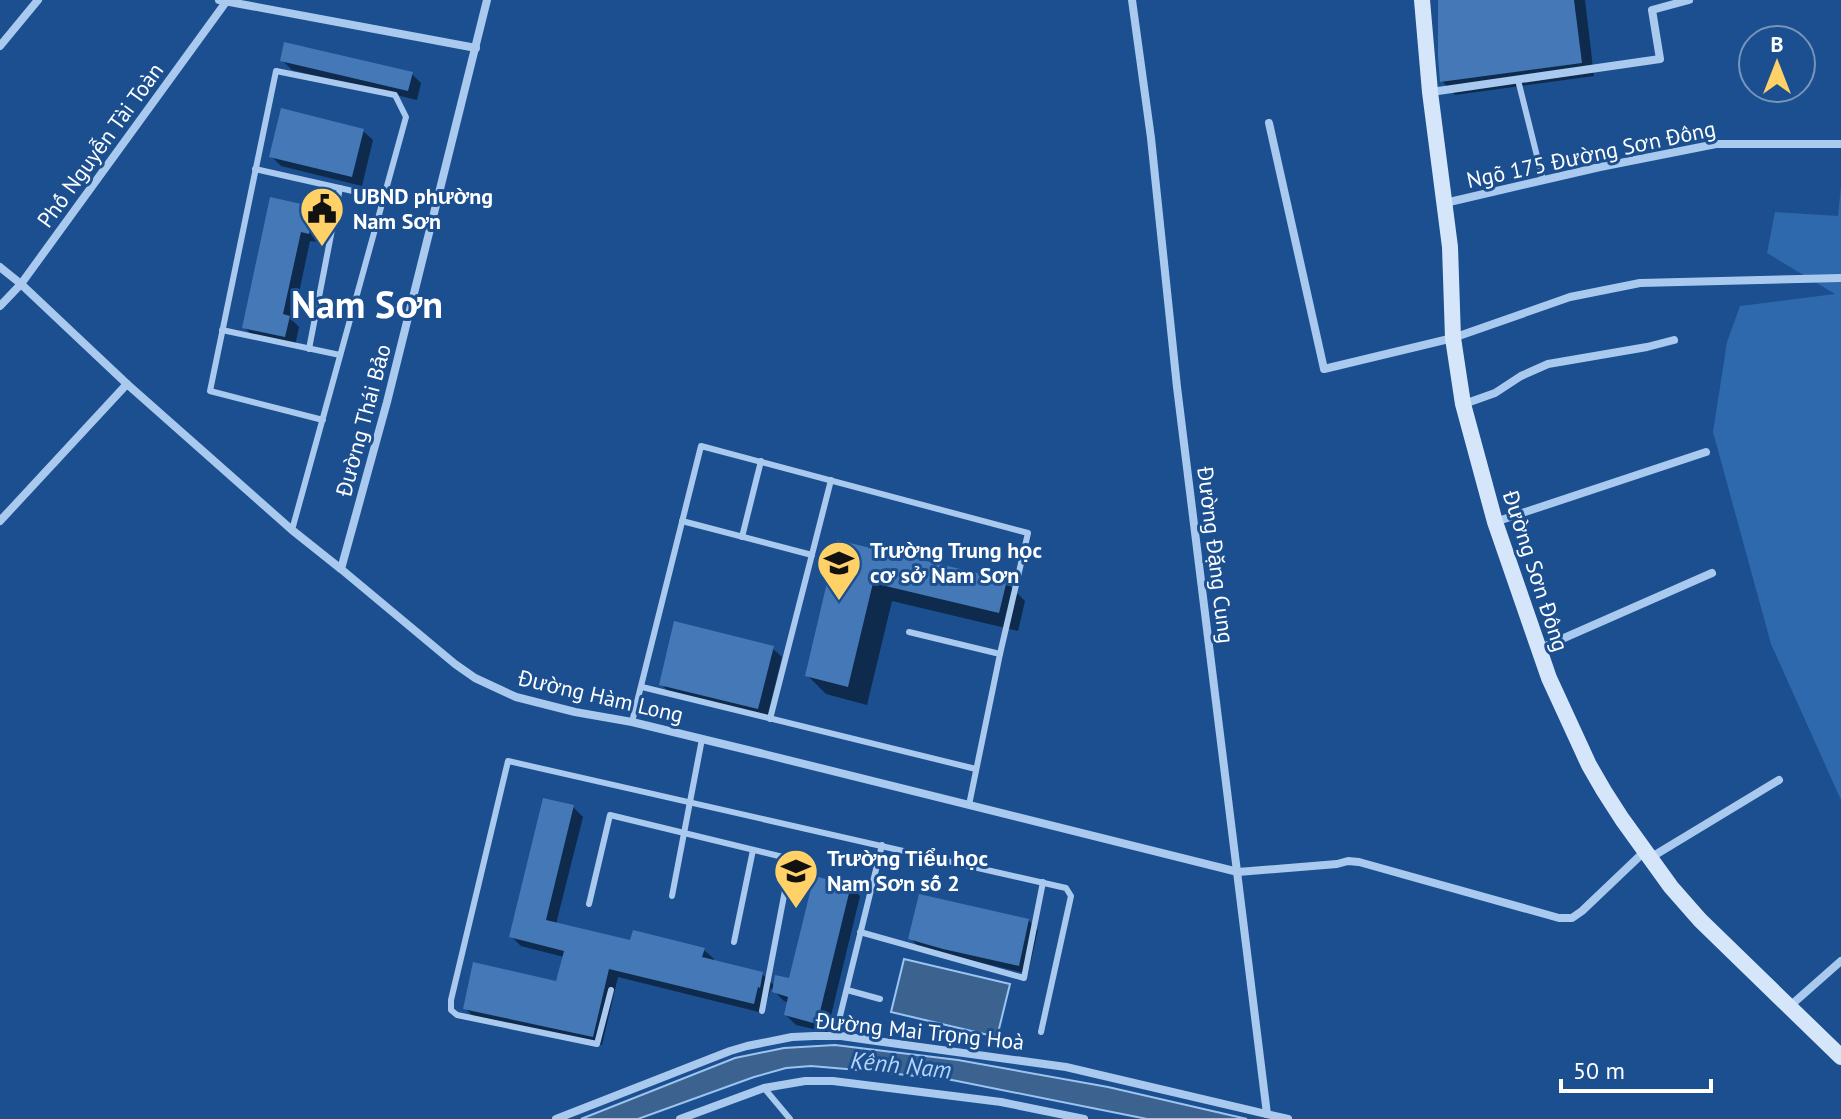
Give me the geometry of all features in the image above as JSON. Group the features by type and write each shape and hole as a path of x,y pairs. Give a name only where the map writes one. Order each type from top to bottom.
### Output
{"main road":[{"name":"Đường Sơn Đông","path":"1422,0 1430,92 1450,247 1453,338 1463,404 1495,522 1549,678 1589,765 1622,819 1671,887 1700,920 1841,1057"}],"street":[{"path":"0,46 38,0"},
{"name":"Đường Thái Bảo","path":"341,569 391,386 487,0"},
{"name":"Đường Đặng Cung","path":"1132,0 1267,1114"},
{"path":"1430,92 1660,59 1652,10 1689,0"},
{"path":"222,1 476,48"},
{"name":"Phố Nguyễn Tài Toàn","path":"0,306 21,284 222,1"},
{"path":"1269,123 1324,369 1453,338 1570,297 1640,283 1841,278"},
{"name":"Ngõ 175 Đường Sơn Đông","path":"1444,203 1716,144 1841,144"},
{"name":"Đường Hàm Long","path":"0,267 292,530 455,664 475,678 516,697 632,722 1238,872 1359,862 1559,918 1572,918 1582,911 1648,855"},
{"path":"1463,404 1495,393 1521,376 1548,364 1674,340"},
{"path":"0,521 127,384"},
{"path":"1495,522 1706,452"},
{"path":"1538,649 1712,573"},
{"path":"1648,855 1779,780"},
{"path":"1790,1006 1841,961"},
{"name":"Đường Mai Trọng Hoà","path":"556,1119 730,1051 792,1037 814,1036 855,1038 1066,1067 1288,1119"},
{"path":"680,1119 764,1088 805,1081 852,1082 1001,1102 1084,1119"}],"lane":[{"path":"292,530 323,420 406,117 395,95 276,71 210,391 323,420"},
{"path":"1518,80 1543,180"},
{"path":"255,169 384,198"},
{"path":"309,349 340,188"},
{"path":"222,330 340,355"},
{"path":"632,722 701,446 1028,533 969,805"},
{"path":"742,537 761,461"},
{"path":"770,719 831,480"},
{"path":"682,521 812,555"},
{"path":"909,632 1000,654"},
{"path":"642,687 976,769"},
{"path":"672,896 702,739"},
{"path":"611,990 597,1044 457,1015 451,1010 508,761 1066,888 1071,896 1041,1032"},
{"path":"589,904 610,815 791,859 762,1011"},
{"path":"840,1016 882,845"},
{"path":"734,942 753,850"},
{"path":"860,932 1024,978 1043,882"},
{"path":"847,990 880,999"},
{"path":"764,1088 790,1119"}],"shaded area":[{"path":"1841,186 1841,800 1771,644 1713,432 1727,342 1740,306 1835,294 1767,253 1775,212 1838,216"}],"water":[{"path":"904,959 1010,984 997,1037 891,1012"},
{"name":"Kênh Nam","path":"835,1045 958,1060 1108,1087 1247,1119 1147,1119 952,1080 811,1066 786,1068 754,1077 638,1119 581,1119 735,1058 784,1048"}],"building":[{"path":"1438,0 1574,0 1582,63 1440,82"},
{"path":"284,42 413,72 408,91 280,61"},
{"path":"281,108 364,129 352,177 269,157"},
{"path":"270,197 315,207 309,234 301,232 283,314 290,316 285,337 242,328"},
{"path":"837,540 1007,580 999,613 873,583 848,687 805,676"},
{"path":"674,621 774,646 758,709 659,685"},
{"path":"543,798 574,805 546,920 630,940 633,930 705,948 702,957 763,972 754,1004 609,969 593,1037 463,1009 473,962 556,981 564,951 509,937"},
{"path":"814,876 851,885 817,1024 784,1015 788,997 772,992 775,975 789,978"},
{"path":"919,894 1029,919 1019,966 908,939"}],"place":[{"name":"UBND phường Nam Sơn","path":"322,248"},
{"name":"Trường Trung học cơ sở Nam Sơn","path":"839,602"},
{"name":"Trường Tiểu học Nam Sơn số 2","path":"796,910"}],"district":[{"name":"Nam Sơn","path":"367,303"}]}
